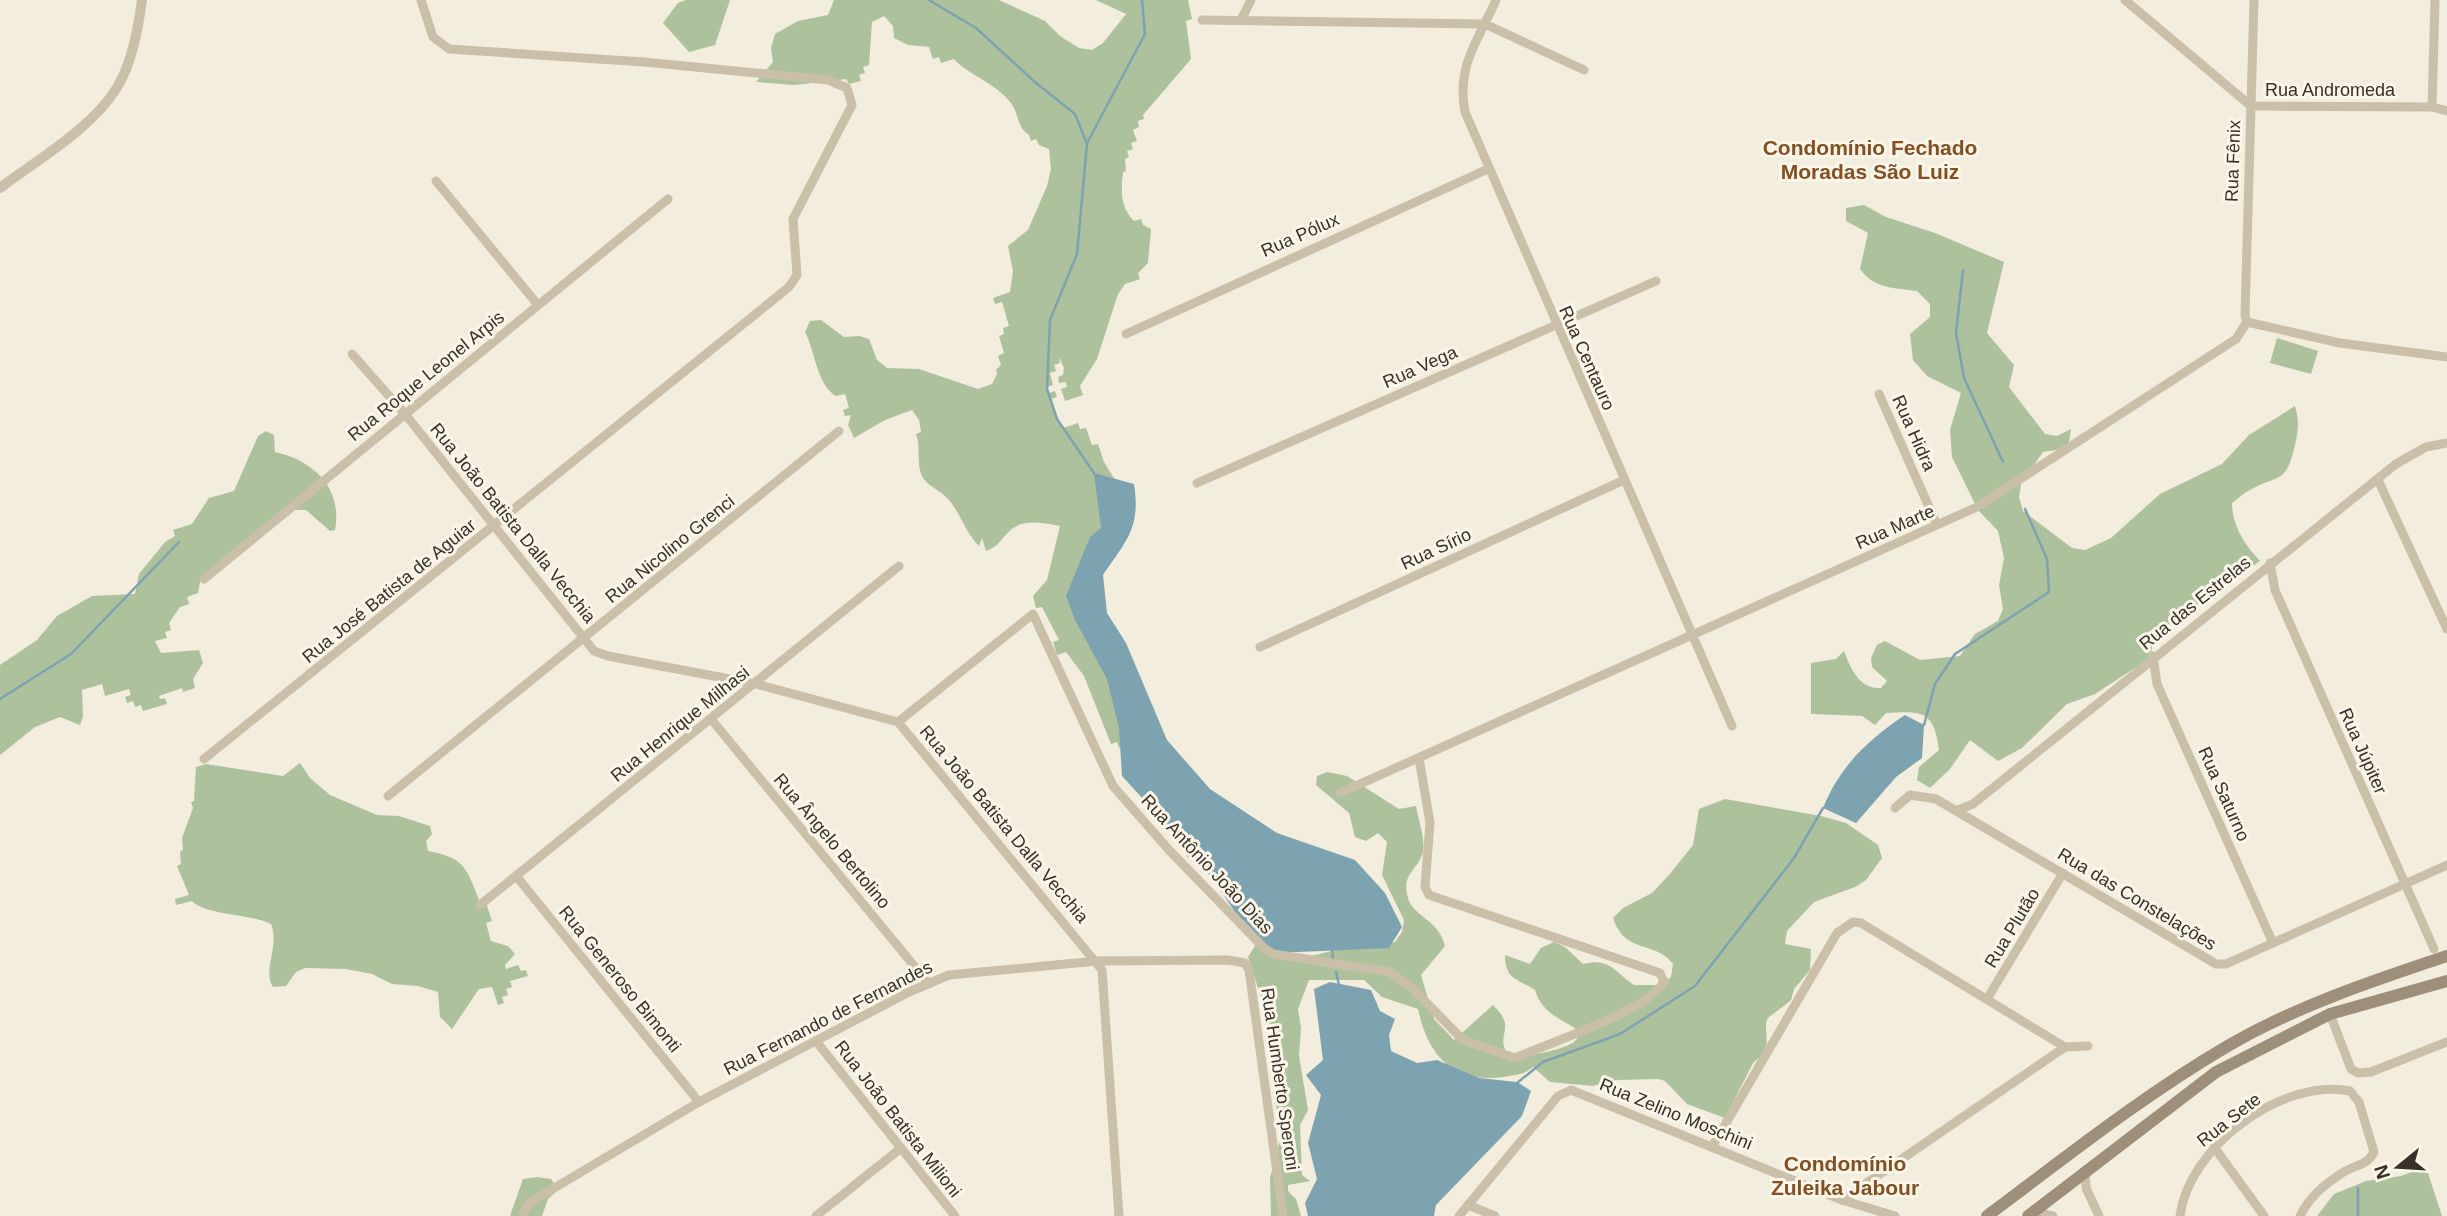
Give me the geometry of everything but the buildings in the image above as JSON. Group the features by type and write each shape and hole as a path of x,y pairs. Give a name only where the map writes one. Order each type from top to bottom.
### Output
{"main road":[{"path":"1987,1216 2087,1139 2226,1047 2303,1009 2447,956"},
{"path":"2381,998 2388,992 2413,983 2413,977 2397,974"},
{"path":"2034,1211 2216,1072 2330,1014 2447,981"},
{"path":"2034,1211 2048,1194 2097,1154 2098,1147 2087,1139"},
{"path":"1998,1216 2026,1187"}],"street":[{"path":"0,188 90,120 107,102 118,87 129,59 142,0"},
{"name":"Rua José Batista de Aguiar","path":"204,759 789,287 797,275 793,219 852,105 850,93 844,85 828,80 644,62 449,49 433,37 421,0"},
{"path":"1241,20 1251,0"},
{"name":"Rua Centauro","path":"1496,0 1467,59 1462,95 1465,112 1732,726"},
{"name":"Rua Andromeda","path":"2125,0 2251,106 2432,107 2447,111"},
{"name":"Rua Fênix","path":"2247,322 2245,315 2254,0"},
{"path":"2432,107 2435,0"},
{"path":"1202,20 1485,24 1584,70"},
{"name":"Rua Pólux","path":"1126,334 1488,169"},
{"path":"436,181 538,305"},
{"name":"Rua Roque Leonel Arpis","path":"204,579 668,199"},
{"name":"Rua Vega","path":"1197,484 1656,281"},
{"path":"2247,322 2340,343 2447,357"},
{"name":"Rua Marte","path":"1340,793 1977,508 2236,339 2247,322"},
{"name":"Rua João Batista Dalla Vecchia","path":"352,354 405,414 594,651 755,684 898,722 1102,970 1119,1216"},
{"name":"Rua Hidra","path":"1879,394 1937,524"},
{"name":"Rua Nicolino Grenci","path":"388,796 839,431"},
{"name":"Rua das Estrelas","path":"1958,810 1973,804 2153,656 2410,454 2447,443"},
{"name":"Rua Sírio","path":"1260,647 1624,480"},
{"path":"2378,480 2447,629"},
{"name":"Rua Júpiter","path":"2270,563 2275,590 2434,950"},
{"name":"Rua Henrique Milhasi","path":"480,905 899,566"},
{"name":"Rua Antônio João Dias","path":"898,722 1033,614 1113,786 1169,849 1264,948 1273,954 1390,972 1412,988 1464,1040 1515,1058 1657,995 1664,982 1660,973 1429,895 1425,887 1430,823 1419,758"},
{"name":"Rua Saturno","path":"2153,656 2157,684 2273,943"},
{"name":"Rua Ângelo Bertolino","path":"711,719 929,984"},
{"name":"Rua das Constelações","path":"1895,808 1910,795 1936,799 2216,964 2226,964 2447,865"},
{"path":"1973,804 1973,819"},
{"name":"Rua Plutão","path":"1987,999 2063,873"},
{"name":"Rua Generoso Bimonti","path":"517,877 699,1102"},
{"path":"1712,1147 1837,933 1853,922 1861,923 2065,1047"},
{"name":"Rua Fernando de Fernandes","path":"522,1216 529,1203 699,1102 949,975 1097,961 1228,960"},
{"name":"Rua Humberto Speroni","path":"1228,960 1245,963 1249,970 1283,1216"},
{"path":"2330,1014 2351,1069 2358,1073 2371,1072 2447,1042"},
{"name":"Rua João Batista Milioni","path":"816,1041 955,1216"},
{"path":"1842,1200 2065,1047 2088,1046"},
{"name":"Rua Sete","path":"2180,1216 2193,1174 2214,1147 2274,1104 2311,1092 2343,1090 2353,1093 2359,1102 2374,1152 2366,1163 2343,1172 2321,1187 2300,1216"},
{"name":"Rua Zelino Moschini","path":"1468,1205 1563,1093 1580,1092 1842,1200 1894,1216"},
{"path":"2214,1147 2264,1216"},
{"path":"816,1216 901,1148"},
{"path":"2085,1170 2086,1188 2099,1216"},
{"path":"1459,1216 1468,1205 1495,1216"},
{"path":"2034,1211 2053,1216"}],"green space":[{"path":"686,0 730,0 715,45 689,52 663,23 678,3"},
{"path":"834,0 999,0 1045,21 1060,36 1079,48 1092,50 1103,43 1126,14 1096,0 1188,0 1192,19 1186,21 1191,59 1143,115 1144,119 1138,121 1139,127 1133,130 1137,141 1131,143 1133,149 1127,151 1129,157 1125,159 1126,171 1123,172 1122,192 1126,210 1134,221 1141,219 1143,225 1151,229 1148,263 1138,273 1140,279 1125,284 1118,294 1097,359 1080,386 1083,395 1065,401 1061,389 1067,387 1066,382 1059,383 1058,377 1063,375 1064,368 1059,357 1060,363 1054,365 1056,371 1050,373 1053,385 1047,387 1049,393 1055,391 1057,397 1051,399 1056,418 1063,428 1078,423 1080,429 1086,428 1092,445 1098,444 1104,462 1117,483 1093,556 1131,744 1119,748 1117,742 1111,744 1084,676 1066,652 1057,655 1053,642 1059,640 1042,607 1036,608 1033,596 1047,580 1060,526 1037,523 1020,525 986,551 982,538 979,546 951,502 922,476 916,434 921,432 919,420 912,410 885,420 854,438 848,425 851,415 845,416 843,410 849,408 845,394 836,396 820,376 805,332 810,321 821,320 844,337 859,336 869,339 877,360 887,368 919,369 978,389 992,384 996,370 1001,365 998,356 1004,353 999,336 1004,334 1003,328 1009,326 1002,302 995,304 993,298 1010,292 1013,271 1008,246 1028,230 1047,186 1051,169 1049,149 1039,145 1036,139 1031,141 1005,96 954,59 941,63 939,57 933,59 929,47 908,45 894,38 893,26 884,16 872,22 869,65 863,67 865,73 859,75 861,81 849,84 846,79 795,85 756,82 773,62 771,48 775,34 798,21 828,15"},
{"path":"1864,205 1886,217 1935,233 2004,262 1987,333 2014,365 2009,387 2045,434 2057,436 2071,429 2068,448 2043,452 2021,484 2019,497 2023,511 2072,548 2085,550 2111,538 2160,494 2222,464 2249,435 2295,406 2298,418 2294,449 2287,469 2278,477 2247,491 2232,503 2234,520 2240,535 2260,561 2160,631 2153,643 2150,658 2095,694 2067,704 2022,748 1998,761 1970,740 1950,769 1930,788 1917,780 1919,767 1939,750 1934,727 1924,716 1909,712 1886,713 1875,725 1862,716 1811,714 1811,663 1836,659 1844,651 1861,681 1881,688 1887,681 1872,667 1871,658 1877,645 1885,641 1920,660 1960,656 1975,634 1998,621 2003,609 1999,585 2004,558 1998,531 1978,510 1952,457 1950,430 1961,393 1927,376 1913,360 1910,334 1930,317 1930,304 1917,291 1878,284 1860,269 1868,233 1846,221 1846,208"},
{"path":"2277,338 2318,351 2311,374 2270,363"},
{"path":"266,431 274,435 275,452 313,469 330,489 336,515 335,530 330,531 306,510 292,510 201,577 198,593 187,597 189,604 180,607 169,623 171,630 165,632 167,638 155,641 161,653 199,650 203,663 193,679 195,688 183,692 182,688 159,696 160,699 165,698 167,704 143,711 141,705 135,707 133,701 127,703 125,697 131,695 129,689 105,696 102,684 82,690 83,717 80,725 60,717 35,727 0,755 0,665 37,640 57,616 92,596 135,594 139,574 165,542 175,536 173,530 192,524 209,498 234,491 258,436"},
{"path":"300,763 310,778 330,795 377,815 399,816 430,826 432,834 426,841 428,851 450,857 463,866 480,902 486,903 492,921 486,923 491,941 508,946 515,954 505,965 506,969 518,965 521,971 526,970 528,976 510,981 512,987 506,989 508,995 502,997 504,1003 498,1005 492,987 479,989 452,1029 440,1017 438,992 418,986 392,984 372,974 346,969 305,968 296,972 286,986 273,987 269,973 274,940 271,924 217,912 192,901 176,905 175,899 189,895 177,866 181,864 182,838 193,808 191,802 194,801 196,767 206,764 283,776"},
{"path":"1327,772 1347,776 1399,809 1416,806 1423,850 1408,877 1407,894 1414,908 1437,929 1445,946 1421,975 1434,1019 1454,1040 1493,1005 1504,1019 1505,1049 1517,1055 1538,1054 1561,1048 1575,1041 1581,1032 1548,1010 1542,1005 1535,990 1510,974 1505,955 1530,964 1541,948 1554,942 1565,947 1583,964 1605,964 1634,985 1661,985 1671,977 1673,964 1658,952 1625,937 1618,930 1613,918 1623,908 1652,893 1693,845 1699,809 1725,799 1821,816 1846,823 1878,845 1882,858 1866,880 1855,887 1814,902 1787,931 1785,944 1811,949 1810,970 1794,989 1791,1000 1767,1019 1767,1051 1753,1063 1725,1118 1687,1104 1665,1081 1659,1079 1615,1080 1593,1086 1550,1082 1533,1067 1523,1073 1503,1077 1470,1076 1457,1071 1436,1053 1422,1026 1418,1009 1382,997 1364,980 1309,980 1298,1009 1301,1028 1299,1056 1308,1110 1300,1125 1302,1175 1310,1181 1288,1185 1288,1191 1296,1199 1301,1216 1271,1216 1270,1178 1281,1137 1273,1084 1271,1028 1248,957 1255,946 1268,940 1296,957 1303,958 1340,949 1383,946 1395,942 1402,932 1404,920 1382,875 1387,842 1378,833 1366,841 1355,837 1349,813 1316,785 1317,776"},
{"path":"2426,1167 2442,1216 2317,1216 2334,1194 2366,1181 2401,1176"},
{"path":"523,1179 551,1179 558,1190 548,1199 542,1216 510,1216"}],"water":[{"path":"1094,473 1134,484 1135,512 1130,533 1103,575 1107,613 1126,643 1167,740 1210,789 1277,833 1355,860 1385,893 1402,927 1389,948 1275,953 1238,917 1212,877 1187,856 1166,824 1122,776 1119,728 1107,679 1075,620 1066,596 1090,537 1101,528"},
{"path":"1905,715 1924,725 1922,758 1896,777 1856,823 1823,808 1838,779 1856,755"},
{"path":"1330,982 1371,990 1380,1011 1395,1019 1389,1035 1391,1051 1417,1063 1437,1060 1479,1078 1517,1082 1531,1091 1522,1116 1436,1205 1434,1216 1308,1216 1305,1203 1317,1179 1308,1143 1321,1095 1306,1075 1323,1060 1314,989"}],"waterway":[{"path":"929,0 976,28 1036,83 1075,114 1087,144 1077,254 1050,320 1047,389 1057,419 1096,476"},
{"path":"1087,143 1145,34 1142,0"},
{"path":"1963,270 1956,333 1964,378 2003,462"},
{"path":"1924,725 1935,684 1955,654 2049,592 2047,559 2025,509"},
{"path":"0,699 71,654 179,542"},
{"path":"1517,1083 1543,1062 1620,1034 1695,986 1794,858 1823,808"},
{"path":"1332,949 1333,958"},
{"path":"1336,972 1339,985"},
{"path":"2358,1188 2358,1216"}],"district":[{"name":"Condomínio Fechado Moradas São Luiz","path":"1870,160"},
{"name":"Condomínio Zuleika Jabour","path":"1845,1176"}]}
